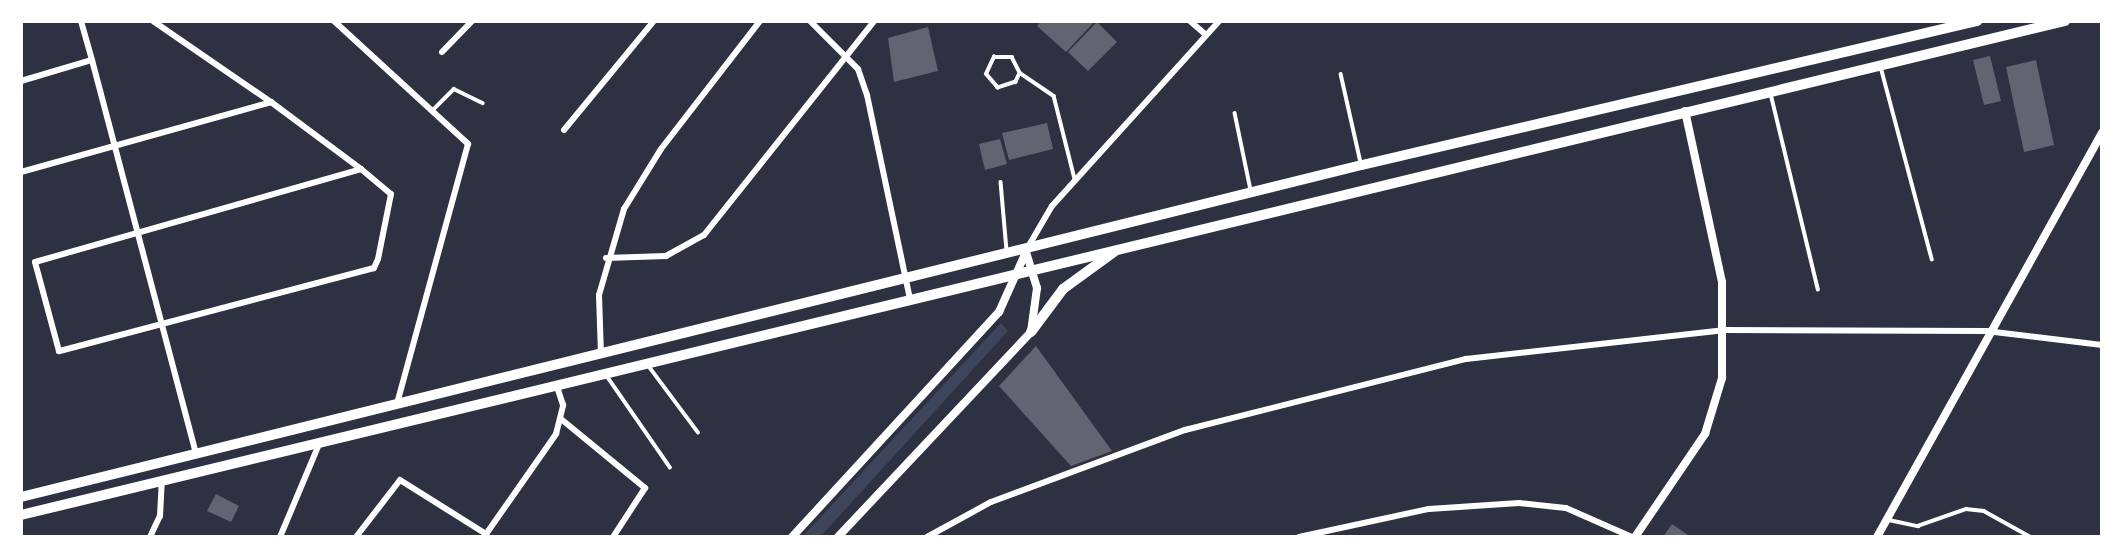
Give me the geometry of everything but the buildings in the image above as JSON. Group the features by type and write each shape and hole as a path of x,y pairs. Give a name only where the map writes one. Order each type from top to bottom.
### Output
{"highway":[{"path":"21,497 1007,257 1362,165 1977,21"},
{"path":"21,515 1125,246 2065,21"},
{"path":"1031,332 1063,289 1125,246"}],"street":[{"path":"81,21 197,456"},
{"path":"153,21 271,102 361,169 393,198 374,268 60,351 35,262 361,169"},
{"path":"334,21 466,137 469,152 397,407"},
{"path":"442,52 472,21"},
{"path":"564,130 654,21"},
{"path":"601,357 596,319 606,258 639,180 760,21"},
{"path":"810,21 846,54 867,95 910,299"},
{"path":"606,258 666,256 704,235 874,21"},
{"path":"1190,21 1206,35"},
{"path":"792,537 999,312 1012,294 1013,275 1026,251 1076,181 1219,21"},
{"path":"21,81 92,60"},
{"path":"21,172 271,102"},
{"path":"1299,537 1429,509 1519,503 1566,508 1633,537 1717,411 1725,330 1717,254 1685,111"},
{"path":"1877,537 1986,331 2102,132"},
{"path":"838,537 1031,332 1038,309 1035,270 1026,251"},
{"path":"927,537 991,502 1092,463 1314,393 1466,359 1725,330 1986,331 2102,345"},
{"path":"356,537 400,480 485,536 561,419 557,386"},
{"path":"561,419 645,488 613,537"},
{"path":"279,537 321,441"},
{"path":"150,537 160,516 162,481"}],"lane":[{"path":"1003,54 1019,64 1020,74 1016,82 998,88 986,74 987,64 1003,54"},
{"path":"1880,65 1933,259"},
{"path":"1020,74 1054,96 1062,111 1076,181"},
{"path":"1341,74 1362,165"},
{"path":"434,109 454,89 483,103"},
{"path":"1770,92 1818,289"},
{"path":"1235,113 1252,195"},
{"path":"1001,182 1007,257"},
{"path":"647,364 698,432"},
{"path":"606,374 670,467"},
{"path":"1887,519 1918,526 1966,509 1984,511 2031,537"}],"shaded area":[{"path":"1001,323 1008,331 820,537 802,537"}]}
